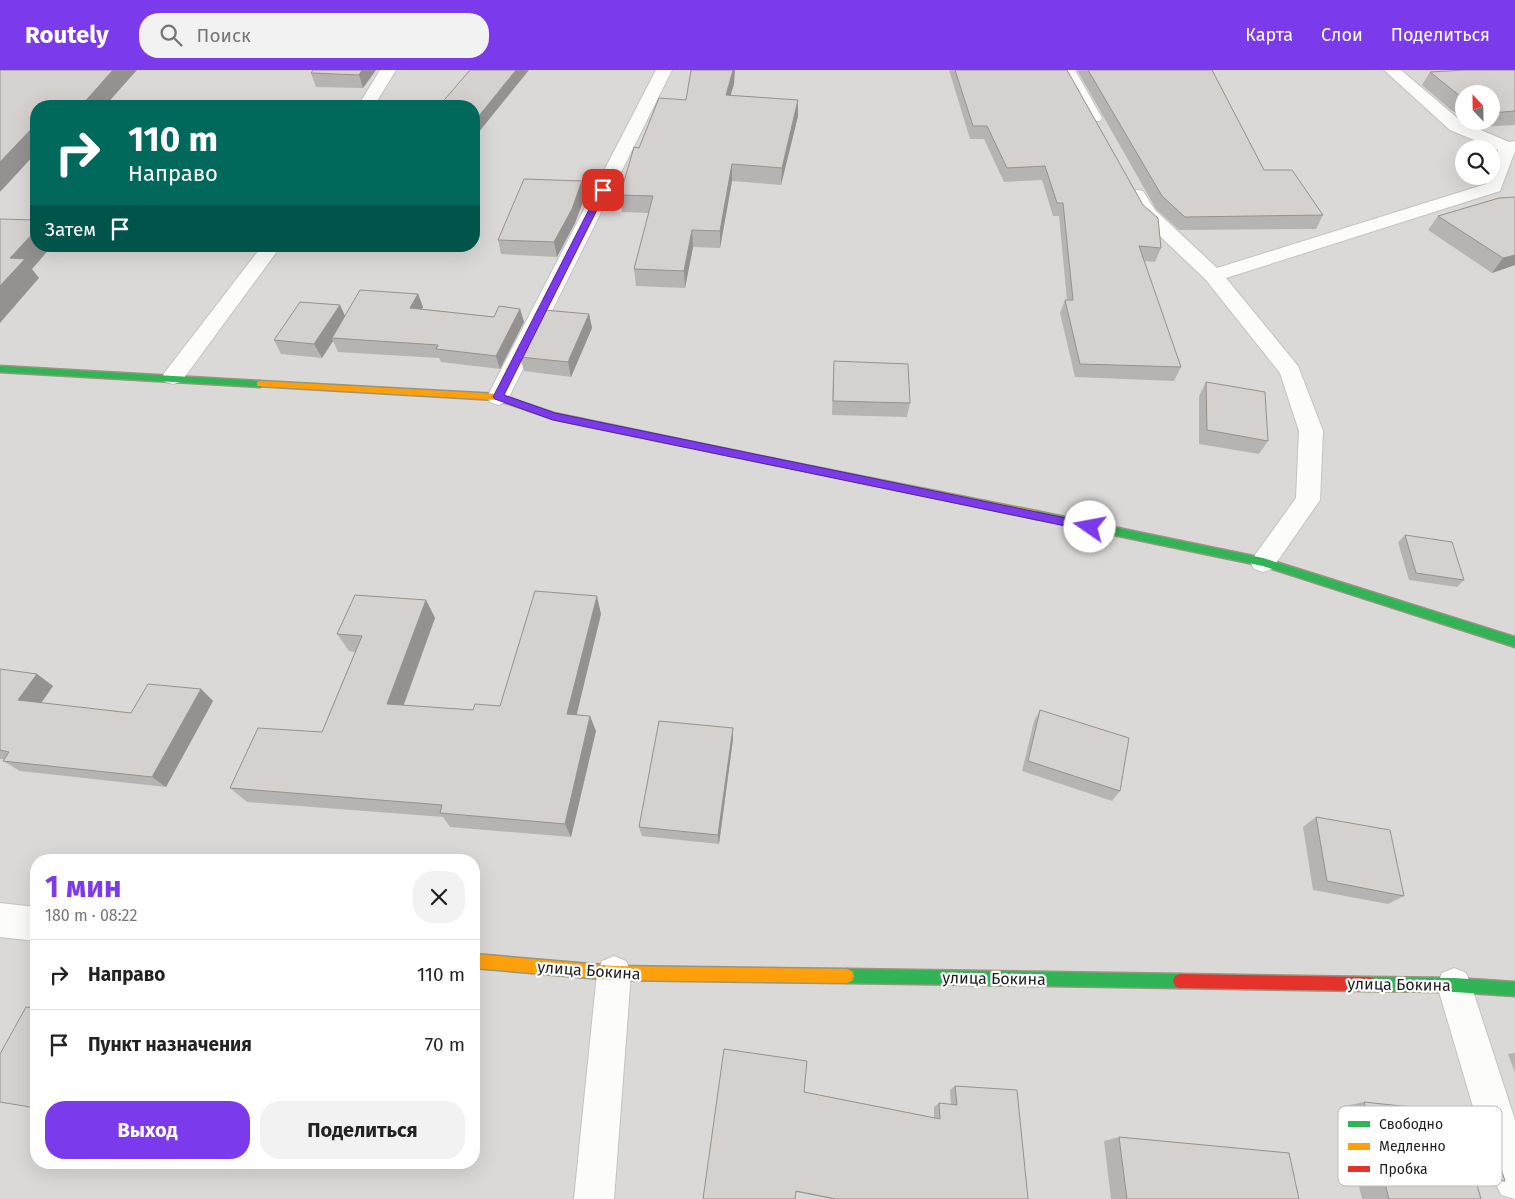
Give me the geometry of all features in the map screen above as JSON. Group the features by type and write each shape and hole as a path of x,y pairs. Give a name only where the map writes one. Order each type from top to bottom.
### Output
{"street":[{"path":"370,100 388,70"},
{"path":"498,397 664,70"},
{"path":"1068,70 1105,137"},
{"path":"1213,276 1494,187 1511,147 1456,126 1392,70"},
{"path":"1128,179 1147,213 1213,276 1290,372 1311,431 1308,500 1263,562"},
{"path":"173,377 267,252"},
{"path":"0,369 173,377 498,397 553,416 1263,562 1515,642"},
{"path":"0,920 30,923"},
{"name":"улица Бокина","path":"480,962 614,973 1454,985 1515,989"},
{"path":"594,1199 614,973"},
{"path":"1454,985 1492,1106"},
{"path":"1502,1139 1515,1181"}],"shaded area":[{"path":"0,70 1515,70 1515,1199 0,1199"}],"building":[{"path":"0,70 113,70 86,100 30,100 30,130 0,162"},
{"path":"313,70 362,70 359,75 311,73"},
{"path":"470,70 516,70 480,115 480,100 444,100"},
{"path":"691,70 733,70 726,95 798,100 782,168 732,164 720,231 692,230 684,271 634,269 653,196 620,195 634,147 639,148 659,98 686,100"},
{"path":"955,70 1067,70 1143,205 1158,218 1161,248 1139,246 1181,367 1080,364 1065,300 1073,300 1063,203 1057,203 1045,166 1007,168 987,126 973,126"},
{"path":"1088,70 1212,70 1264,170 1292,170 1323,215 1185,217 1162,196"},
{"path":"1515,70 1515,111 1500,112 1500,85 1455,85 1455,92 1430,72"},
{"path":"524,179 582,181 572,209 554,242 498,240"},
{"path":"1515,197 1515,255 1503,258 1438,216 1499,198"},
{"path":"0,219 30,220 30,236 10,258 25,259 0,286"},
{"path":"360,290 418,294 410,308 494,317 499,306 520,309 496,356 436,349 438,345 332,338"},
{"path":"300,302 340,305 314,344 274,340"},
{"path":"544,310 589,314 568,362 520,357"},
{"path":"834,361 908,364 910,403 833,401"},
{"path":"1206,382 1265,392 1268,441 1207,430"},
{"path":"1405,535 1452,542 1464,580 1416,573"},
{"path":"535,591 597,596 567,714 590,716 565,824 440,813 442,805 230,788 258,728 322,732 362,636 337,634 355,595 426,600 387,704 473,710 475,704 500,706"},
{"path":"0,669 37,674 18,700 131,713 148,684 201,689 152,777 3,761 9,752 0,750"},
{"path":"1040,710 1129,738 1120,791 1028,761"},
{"path":"659,721 733,728 718,835 639,827"},
{"path":"1316,817 1390,830 1404,896 1327,881"},
{"path":"26,1007 30,1007 30,1107 0,1102 0,1054"},
{"path":"724,1049 807,1061 804,1092 940,1119 939,1103 957,1105 955,1086 1017,1090 1028,1199 836,1199 796,1191 795,1199 703,1199"},
{"path":"1364,1102 1401,1106 1365,1106"},
{"path":"1119,1137 1289,1153 1299,1199 1127,1199"},
{"path":"1386,1186 1477,1186 1481,1199 1389,1199"}],"traffic: fast":[{"path":"0,369 260,384"},
{"path":"1036,515 1263,562 1515,642"},
{"path":"847,976 1180,981"},
{"path":"1369,984 1454,985 1515,989"}],"traffic: slow":[{"path":"260,384 498,397 530,408"},
{"path":"775,462 1036,515"},
{"path":"480,962 614,973 847,976"}],"traffic: jam":[{"path":"530,408 553,416 775,462"},
{"path":"1180,981 1369,984"}],"route":[{"path":"603,190 498,397 553,416 1090,527"}]}
